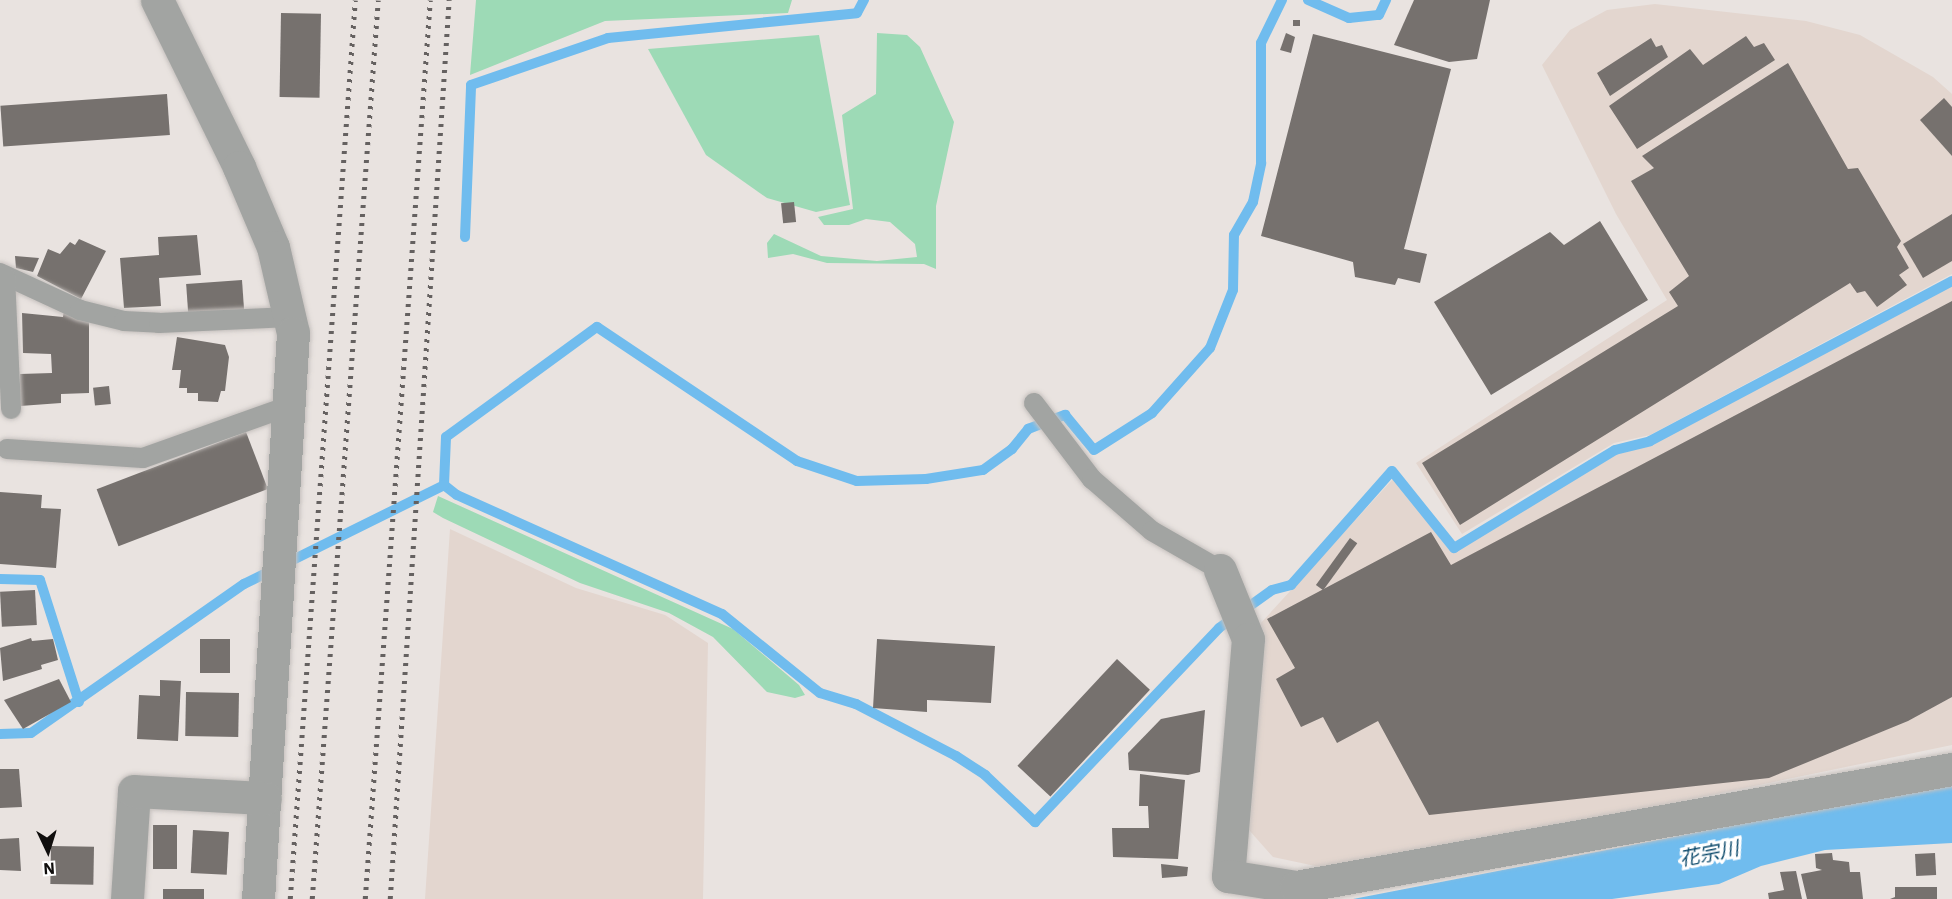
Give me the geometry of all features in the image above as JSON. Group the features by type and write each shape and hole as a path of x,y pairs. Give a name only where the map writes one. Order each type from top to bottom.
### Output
{"street":[{"path":"157,0 239,166 273,247 293,333 258,899"},
{"path":"1220,570 1248,639 1228,876 1296,887 1952,769"},
{"path":"127,899 134,791 265,798"}],"lane":[{"path":"11,409 3,274 80,310 124,321 159,323 290,316"},
{"path":"1034,403 1092,479 1152,531 1220,570"},
{"path":"7,449 143,458 289,406"}],"shaded area":[{"path":"1655,4 1806,21 1860,35 1933,77 1952,94 1952,274 1650,435 1614,443 1462,534 1416,463 1667,300 1616,214 1542,65 1570,30 1607,10"},
{"path":"1952,286 1952,745 1407,858 1320,867 1273,857 1249,830 1246,783 1260,624 1393,479 1451,552 1617,454 1649,446"},
{"path":"450,529 576,588 665,615 708,643 703,899 425,899"}],"green space":[{"path":"476,0 792,0 788,13 605,21 470,75"},
{"path":"877,33 907,35 920,47 954,122 936,206 936,269 924,264 827,263 793,254 768,258 767,243 774,234 821,256 877,261 917,257 915,244 890,222 866,219 849,225 824,225 818,217 853,209 842,115 876,94"},
{"path":"819,35 850,205 816,212 767,198 706,155 648,49"},
{"path":"438,496 733,629 799,685 805,695 795,698 767,692 713,637 669,613 580,583 443,518 433,512"}],"water":[{"name":"花宗川","path":"1952,783 1952,843 1825,850 1761,866 1719,884 1612,899 1353,899"}],"building":[{"path":"1414,0 1490,0 1477,59 1449,62 1394,45"},
{"path":"281,13 321,14 320,98 280,97"},
{"path":"1293,20 1300,20 1300,26 1293,26"},
{"path":"1286,33 1295,37 1291,53 1280,50"},
{"path":"1313,34 1451,69 1404,249 1427,254 1420,283 1398,278 1395,285 1355,277 1353,262 1261,236"},
{"path":"1746,36 1754,47 1764,43 1775,60 1637,149 1609,106 1690,49 1703,65"},
{"path":"1651,38 1656,47 1662,45 1668,57 1610,96 1597,73"},
{"path":"1788,63 1848,169 1858,168 1901,241 1897,247 1909,268 1899,275 1907,285 1877,307 1865,291 1857,293 1850,283 1460,525 1422,463 1678,306 1669,292 1689,276 1631,181 1654,168 1642,156"},
{"path":"167,94 170,135 3,147 0,106"},
{"path":"1944,98 1952,107 1952,156 1920,120"},
{"path":"794,202 796,222 783,223 781,203"},
{"path":"1952,214 1952,261 1923,278 1903,244"},
{"path":"1600,221 1648,300 1491,395 1434,302 1550,232 1564,245"},
{"path":"197,235 201,275 159,278 161,306 124,308 120,258 159,255 158,237"},
{"path":"79,239 106,251 81,299 37,276 48,249 60,254 70,242 75,245"},
{"path":"15,256 39,258 33,272 16,268"},
{"path":"242,280 244,312 188,316 186,284"},
{"path":"1952,301 1952,697 1908,721 1769,778 1429,815 1378,721 1337,743 1323,717 1301,727 1276,679 1295,668 1267,619 1431,532 1451,565"},
{"path":"64,310 89,322 89,393 61,394 61,403 20,406 20,374 52,373 51,354 23,353 22,313 63,317"},
{"path":"177,337 225,345 229,357 225,391 221,391 218,402 198,401 198,393 187,393 187,388 179,388 181,370 172,370"},
{"path":"109,386 111,404 95,406 93,388"},
{"path":"246,432 268,489 118,546 97,489"},
{"path":"0,492 42,495 41,508 61,509 56,568 0,564"},
{"path":"1350,538 1357,543 1323,590 1316,585"},
{"path":"35,590 37,625 2,627 0,592"},
{"path":"31,638 32,641 53,639 58,660 41,665 42,669 3,681 0,648"},
{"path":"200,639 230,639 230,673 200,673"},
{"path":"877,639 995,646 991,703 927,700 927,712 873,708"},
{"path":"1117,659 1150,690 1050,796 1017,766"},
{"path":"59,679 71,702 23,729 4,700"},
{"path":"160,680 181,681 178,741 137,739 139,695 160,696"},
{"path":"186,692 239,693 238,737 185,736"},
{"path":"1205,710 1200,772 1188,775 1129,770 1128,753 1161,719"},
{"path":"0,769 19,769 22,807 0,808"},
{"path":"1140,774 1185,780 1178,859 1113,857 1112,828 1149,828 1148,806 1139,806"},
{"path":"153,825 177,825 177,869 153,869"},
{"path":"193,830 229,832 227,875 191,873"},
{"path":"19,838 21,871 0,870 0,839"},
{"path":"51,846 94,847 93,885 50,884"},
{"path":"1832,853 1833,860 1849,862 1850,872 1860,872 1863,899 1807,899 1801,874 1822,870 1816,868 1815,854"},
{"path":"1935,853 1936,875 1916,876 1915,854"},
{"path":"1161,864 1188,867 1187,876 1162,878"},
{"path":"1796,871 1802,899 1769,899 1768,893 1784,890 1780,872"},
{"path":"1895,887 1937,887 1937,899 1890,899 1895,897"},
{"path":"163,889 204,889 204,899 163,899"}],"waterway":[{"path":"465,237 471,85 608,38 857,13 864,0"},
{"path":"444,485 446,437 597,327 797,461 857,481 926,479 983,470 1012,449 1028,429 1065,415 1094,450 1152,413 1210,348 1233,290 1234,235 1253,202 1261,163 1261,43 1282,0"},
{"path":"1308,0 1349,18 1379,15 1386,0"},
{"path":"444,485 457,495 722,614 820,693 856,704 956,756 985,775 1035,822 1219,628 1272,590 1291,585 1392,471 1454,548 1615,450 1650,441 1952,281"},
{"path":"0,734 31,733 244,584 444,485"},
{"path":"0,579 40,580 79,702"}],"railway":[{"path":"290,899 355,0"},
{"path":"312,899 378,0"},
{"path":"365,899 430,0"},
{"path":"390,899 449,0"}]}
